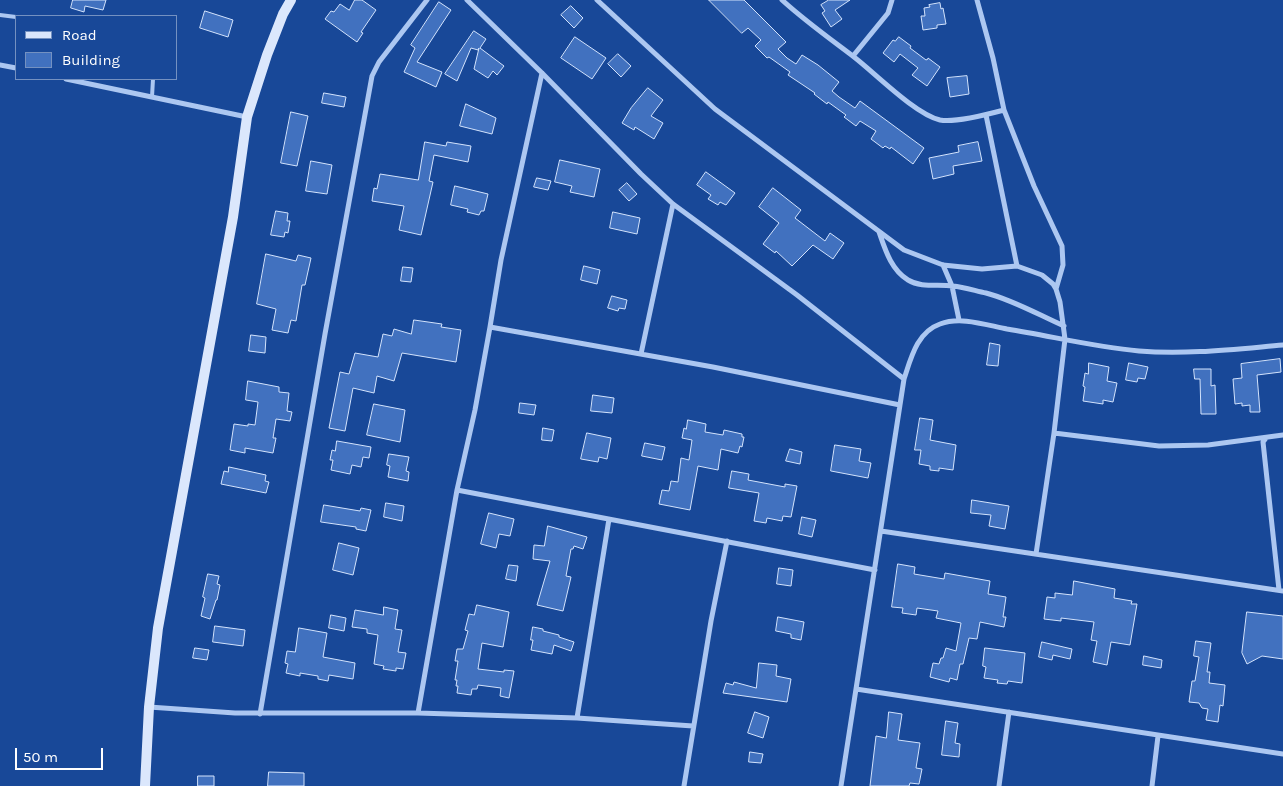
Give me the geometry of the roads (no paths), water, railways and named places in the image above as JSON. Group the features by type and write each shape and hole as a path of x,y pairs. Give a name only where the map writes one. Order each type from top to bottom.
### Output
{"street":[{"path":"145,786 149,707 158,628 233,217 247,117 267,55 283,14 292,0"},
{"path":"260,714 325,334 372,76 379,62 427,0"},
{"path":"467,0 673,204 797,295 904,379"},
{"path":"597,0 715,109 904,250 943,265 982,270 1017,266 1042,275 1050,281 1056,289 1065,339 1054,433 1036,554"},
{"path":"782,0 822,34 853,56 927,115 948,121 1004,110"},
{"path":"853,56 888,13 892,0"},
{"path":"977,0 993,58 1004,110 1034,186 1062,246 1063,265 1056,289"},
{"path":"0,65 15,68"},
{"path":"418,712 457,490 475,410 500,260 542,73"},
{"path":"71,80 247,117"},
{"path":"986,115 1017,266"},
{"path":"641,354 673,204"},
{"path":"878,231 888,255 898,272 909,281 929,286 952,286 988,294 1017,304 1064,326"},
{"path":"943,265 952,286 959,320"},
{"path":"841,786 904,379 912,355 927,331 940,324 959,320 1100,346 1156,352 1209,351 1283,345"},
{"path":"490,327 780,380 900,405"},
{"path":"1054,433 1159,446 1208,445 1283,435"},
{"path":"881,531 1281,591 1263,442 1267,437"},
{"path":"457,490 875,570"},
{"path":"578,718 608,519"},
{"path":"684,786 693,726 727,541"},
{"path":"856,689 1283,754"},
{"path":"149,707 235,714 418,712 578,718 693,726"},
{"path":"999,786 1009,712"},
{"path":"1152,786 1158,736"}],"lane":[{"path":"0,15 15,17"},
{"path":"152,97 153,80"}]}
